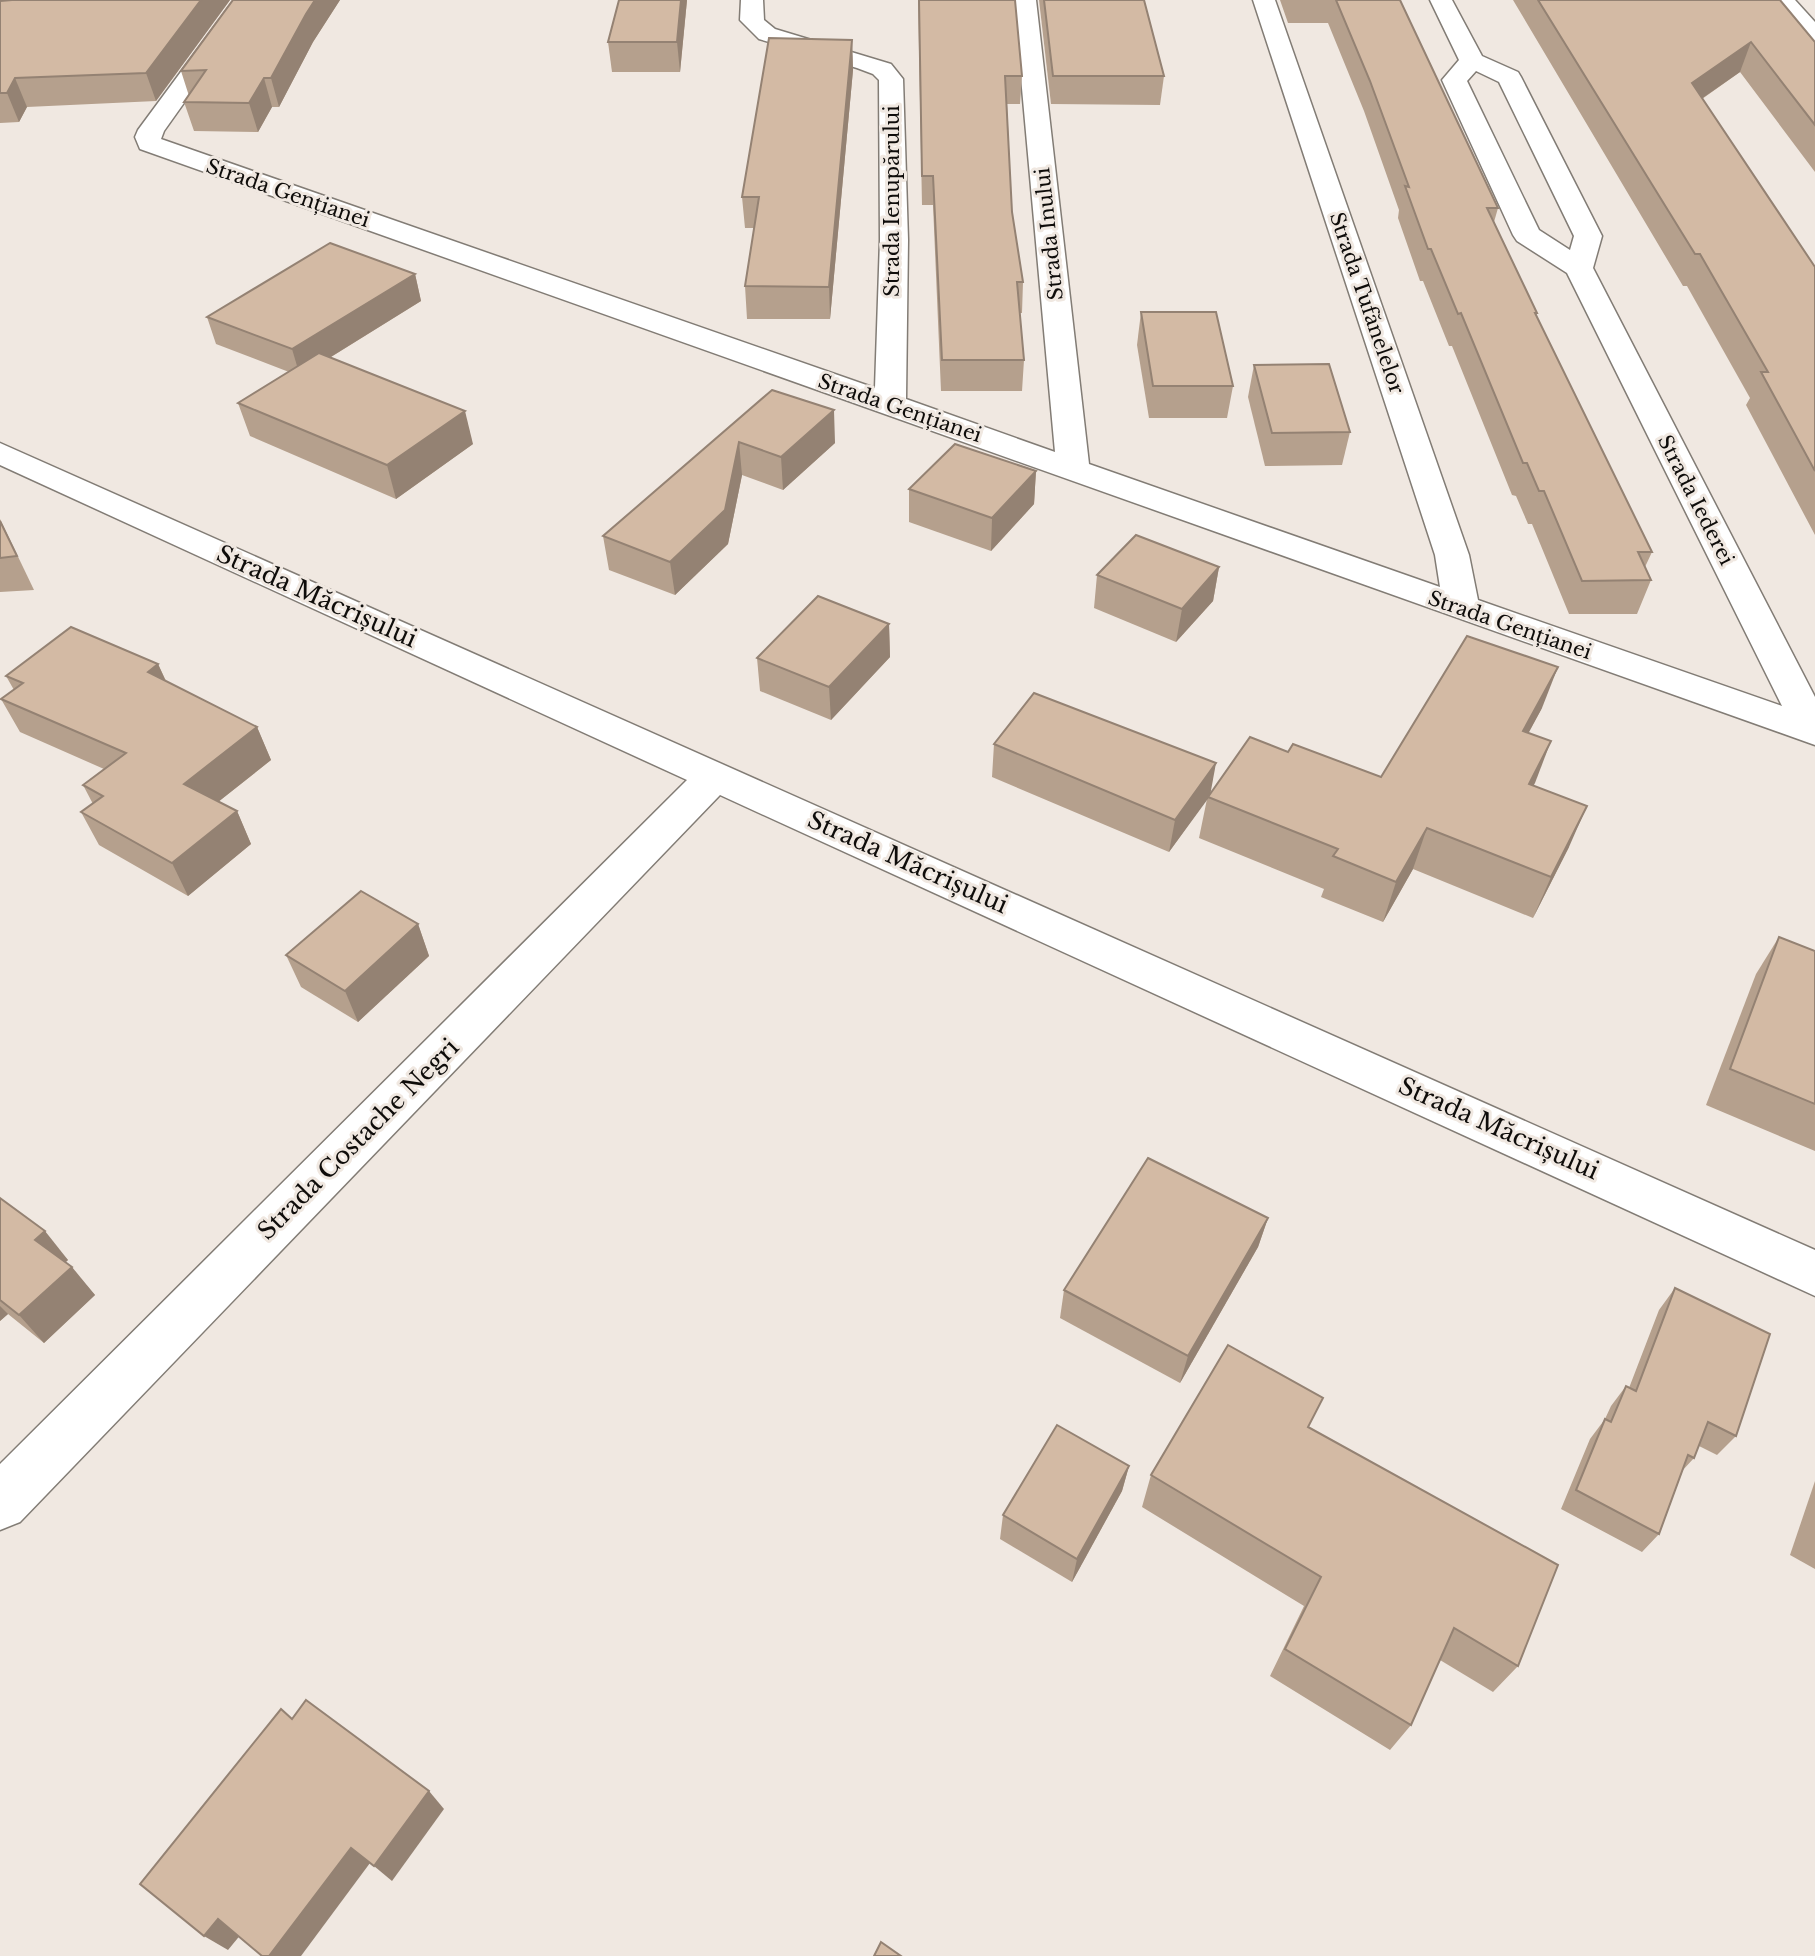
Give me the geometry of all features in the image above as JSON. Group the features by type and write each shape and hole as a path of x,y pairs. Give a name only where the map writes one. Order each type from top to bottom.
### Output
{"street":[{"name":"Strada Gențianei","path":"246,0 151,130 149,143 1073,467 1814,732"},
{"name":"Strada Ienupărului","path":"752,0 749,17 754,26 767,34 866,63 882,69 891,79 894,240 890,404"},
{"name":"Strada Inului","path":"1025,0 1073,467"},
{"name":"Strada Tufănelelor","path":"1264,0 1452,555 1462,608"},
{"path":"1441,0 1472,61 1509,77 1588,236 1579,268 1527,235 1454,80 1472,61"},
{"path":"1783,0 1815,37"},
{"name":"Strada Iederei","path":"1579,268 1814,732"},
{"name":"Strada Măcrișului","path":"0,453 1680,1210 1815,1274"},
{"name":"Strada Costache Negri","path":"0,1503 716,775"}],"building":[{"path":"201,0 146,73 15,78 7,93 0,93 0,1"},
{"path":"233,0 315,0 271,78 264,78 249,103 184,102 206,70 181,71"},
{"path":"619,0 681,0 677,42 608,42"},
{"path":"919,0 1015,0 1022,76 1005,76 1012,212 1023,282 1017,282 1024,360 942,360 933,176 922,176"},
{"path":"1044,0 1144,0 1164,76 1053,76"},
{"path":"1336,0 1400,0 1498,208 1487,208 1652,552 1638,552 1651,580 1582,581 1544,491 1539,491 1527,463 1523,463 1461,313 1458,314 1431,249 1428,249 1370,81"},
{"path":"1538,0 1780,0 1815,42 1815,125 1751,42 1692,83 1815,267 1815,471 1761,372 1768,372 1700,254 1695,254"},
{"path":"769,38 852,40 829,287 745,286 759,197 742,197"},
{"path":"330,243 415,274 292,349 207,317"},
{"path":"1141,312 1216,312 1233,386 1153,386"},
{"path":"319,353 465,411 387,465 238,403"},
{"path":"1329,364 1350,432 1272,433 1254,365"},
{"path":"772,390 834,410 781,457 739,442 725,510 670,562 603,536"},
{"path":"955,444 1036,471 992,518 909,489"},
{"path":"0,521 17,556 0,558"},
{"path":"1136,535 1219,567 1182,609 1097,575"},
{"path":"818,596 889,624 829,687 757,658"},
{"path":"71,627 158,664 148,672 257,727 184,784 237,811 172,863 81,812 103,796 83,785 126,753 1,699 23,683 6,676"},
{"path":"1467,636 1558,667 1523,731 1551,741 1529,784 1587,806 1551,877 1427,828 1396,882 1333,856 1338,849 1208,797 1250,737 1288,752 1293,744 1381,777"},
{"path":"1034,693 1216,763 1175,820 994,744"},
{"path":"361,891 418,924 345,991 286,955"},
{"path":"1779,937 1815,951 1815,1104 1730,1069"},
{"path":"1148,1158 1268,1218 1188,1356 1064,1290"},
{"path":"0,1198 45,1231 35,1240 72,1267 19,1315 0,1300"},
{"path":"1675,1288 1770,1334 1736,1436 1708,1422 1694,1458 1688,1455 1659,1534 1576,1490 1605,1419 1611,1422 1626,1386 1636,1391"},
{"path":"1228,1345 1323,1398 1308,1427 1558,1565 1518,1666 1454,1628 1411,1725 1285,1649 1321,1577 1151,1475"},
{"path":"1057,1425 1129,1466 1077,1559 1003,1515"},
{"path":"306,1700 429,1791 374,1866 351,1848 269,1956 262,1956 218,1919 204,1936 140,1884 281,1709 292,1719"},
{"path":"881,1942 901,1956 874,1956"}]}
